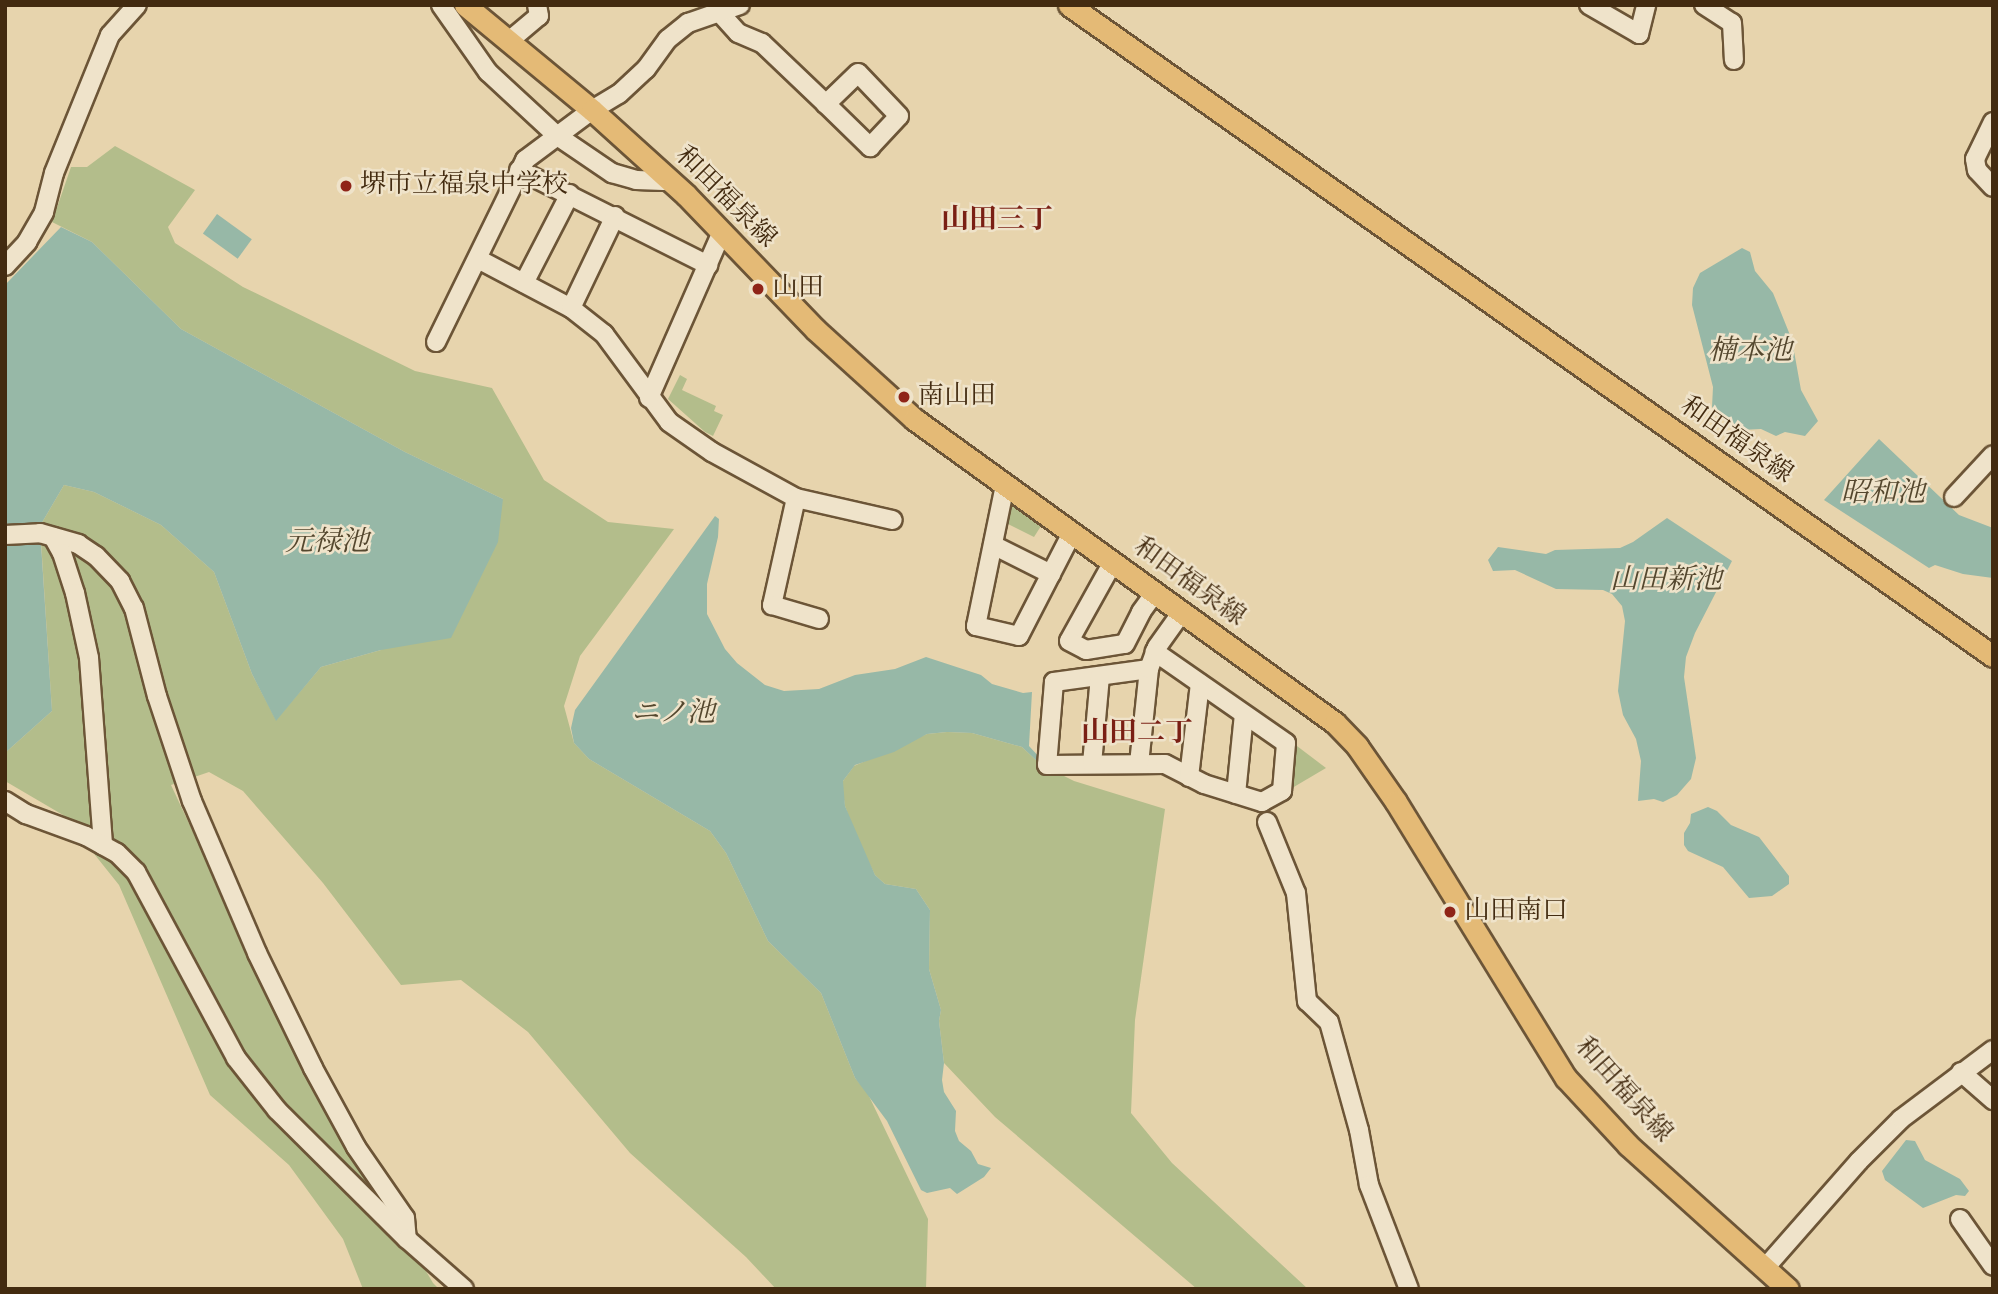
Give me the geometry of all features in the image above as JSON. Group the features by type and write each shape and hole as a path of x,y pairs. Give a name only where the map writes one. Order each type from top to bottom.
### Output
{"main road":[{"name":"和田福泉線","path":"465,5 592,110 670,181 816,330 906,412 1318,710 1357,746 1396,802 1566,1078 1628,1145 1788,1289"},
{"name":"和田福泉線","path":"1069,5 1993,656"}],"street":[{"path":"5,266 27,242 44,212 54,173 110,35 137,5"},
{"path":"441,5 488,72 556,135 612,173 636,180 670,181"},
{"path":"509,41 538,16 537,5"},
{"path":"436,342 525,160 556,135 619,94 646,69 668,39 688,23 740,5"},
{"path":"1590,5 1639,34 1646,5"},
{"path":"1704,5 1732,23 1734,60"},
{"path":"720,13 738,33 762,43 826,104"},
{"path":"1993,122 1975,159 1977,170 1993,187"},
{"path":"519,170 708,265"},
{"path":"524,283 570,194"},
{"path":"570,308 615,216"},
{"path":"649,397 722,232"},
{"path":"478,258 570,308 604,334 670,422 712,452 796,498 893,520"},
{"path":"1954,497 1993,455"},
{"path":"1005,485 976,626 1019,636 1072,533"},
{"path":"796,498 772,605 819,619"},
{"path":"11,535 40,533 78,544 96,556 125,590 134,608 157,696 187,789 257,953 313,1068 356,1147 405,1218 407,1239"},
{"path":"53,537 62,554 75,593 89,658 103,845"},
{"path":"993,545 1051,574"},
{"path":"1113,562 1069,641 1086,650 1125,644 1141,612 1155,593"},
{"path":"1139,764 1152,660 1182,612"},
{"path":"1152,660 1200,684 1286,743 1282,791 1262,802 1189,777 1165,764 1047,765 1054,682 1100,676 1152,660"},
{"path":"1091,764 1100,676"},
{"path":"1189,777 1200,684"},
{"path":"1236,793 1244,714"},
{"path":"5,801 26,814 103,845 117,853 136,872 236,1058 277,1110 407,1239 464,1289"},
{"path":"1267,822 1296,893 1303,937 1307,1001 1329,1022 1359,1130 1369,1185 1409,1289"},
{"path":"1765,1268 1893,1128 1961,1072 1993,1050"},
{"path":"1961,1072 1993,1100"},
{"path":"1960,1219 1990,1254"}],"green space":[{"path":"115,146 195,190 168,227 175,243 243,287 415,371 492,388 544,480 608,522 674,529 580,656 564,706 574,743 589,759 710,831 726,853 768,941 821,993 855,1078 867,1092 928,1219 926,1289 776,1289 746,1257 630,1153 528,1032 461,980 401,985 323,883 243,791 209,772 171,785 267,990 373,1181 439,1289 363,1289 343,1239 289,1165 210,1095 119,885 63,815 5,781 5,753 52,711 40,526 64,485 94,492 161,525 214,572 252,674 276,720 321,667 381,650 503,499 405,452 181,329 92,242 52,222 71,167 87,167"},
{"path":"680,375 687,379 682,390 716,406 714,411 723,415 713,436 668,399"},
{"path":"1007,499 1041,526 1034,537 1002,521"},
{"path":"972,733 1022,747 1040,764 1074,781 1165,809 1135,1020 1131,1113 1172,1163 1308,1289 1197,1289 995,1117 944,1063 939,1021 941,1010 929,969 930,910 916,889 885,884 875,875 856,837 845,806 843,781 854,766 927,734"},
{"path":"1293,743 1326,768 1287,791"}],"water":[{"path":"217,214 252,239 238,259 203,233"},
{"name":"元禄池","path":"61,227 92,242 181,329 405,452 503,499 498,542 451,638 381,650 321,667 276,721 252,674 214,572 161,525 94,492 64,485 40,526 5,526 5,285"},
{"name":"楠本池","path":"1742,248 1750,252 1755,271 1773,293 1792,340 1801,390 1818,421 1805,436 1785,432 1776,436 1761,429 1741,430 1720,418 1712,407 1713,387 1692,305 1693,288 1700,273"},
{"name":"昭和池","path":"1879,439 1959,515 1993,528 1993,578 1963,574 1935,565 1929,568 1824,500"},
{"name":"ニノ池","path":"715,516 719,519 718,537 707,584 707,614 725,649 737,663 765,685 784,691 819,689 855,675 895,669 926,657 981,675 992,684 1023,693 1032,692 1029,746 1042,760 1040,764 1022,747 972,733 947,732 927,734 894,752 855,765 843,781 845,806 875,875 885,884 916,889 930,910 929,969 941,1010 939,1021 944,1092 956,1111 955,1131 959,1141 971,1151 978,1164 991,1168 984,1177 957,1194 950,1188 927,1193 921,1190 887,1121 855,1078 821,993 768,941 726,853 710,831 589,759 574,743 571,728 575,710"},
{"name":"山田新池","path":"1667,518 1732,561 1695,633 1686,657 1684,677 1696,758 1691,779 1677,795 1663,802 1654,799 1638,801 1641,761 1636,739 1623,715 1618,691 1625,621 1622,606 1612,594 1603,590 1556,589 1515,570 1493,571 1488,560 1498,547 1546,554 1555,550 1620,548"},
{"path":"33,540 41,544 52,711 5,753 5,545"},
{"path":"1708,807 1717,811 1731,825 1759,837 1789,876 1789,884 1772,896 1749,898 1723,867 1688,851 1684,845 1684,833 1690,823 1691,814"},
{"path":"1906,1140 1915,1141 1925,1160 1960,1179 1969,1191 1965,1196 1956,1195 1923,1208 1885,1180 1882,1171"}],"place":[{"name":"堺市立福泉中学校","path":"346,186"},
{"name":"山田","path":"758,289"},
{"name":"南山田","path":"904,397"},
{"name":"山田南口","path":"1450,912"}],"district":[{"name":"山田三丁","path":"997,221"},
{"name":"山田二丁","path":"1137,734"}]}
